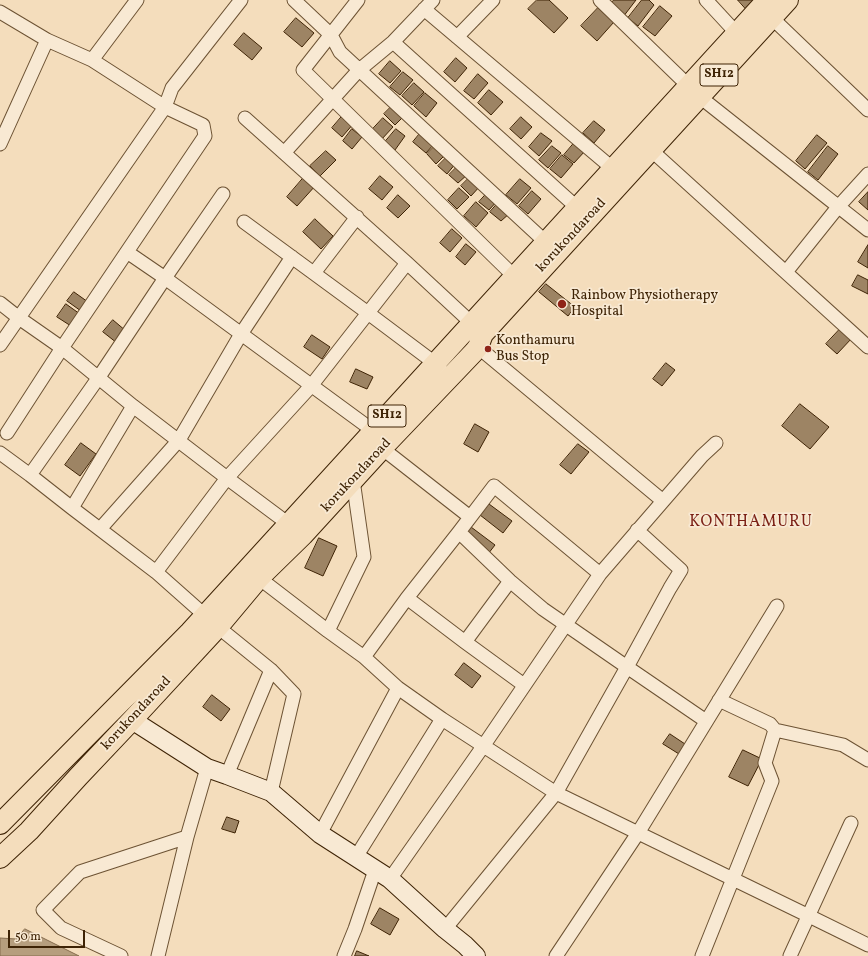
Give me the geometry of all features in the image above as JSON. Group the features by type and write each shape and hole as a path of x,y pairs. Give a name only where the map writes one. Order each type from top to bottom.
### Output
{"main road":[{"name":"korukondaroad","path":"0,858 29,830 132,720 212,621 259,578 295,530 353,480 381,441 451,376 478,335 520,282 619,174 651,150 694,91 770,9 788,0"},
{"name":"SH12","path":"619,174 694,91"},
{"name":"SH12","path":"0,824 190,632 212,621 295,530 381,441 435,363 478,335"},
{"path":"132,720 207,768 271,792 320,834 390,879 445,929 466,952"}],"street":[{"path":"92,60 137,0"},
{"path":"0,345 165,107 172,88 241,0"},
{"path":"294,0 331,35 340,52 551,248"},
{"path":"358,0 303,70 520,282"},
{"path":"457,37 493,0"},
{"path":"600,0 694,91 868,230"},
{"path":"706,0 742,39"},
{"path":"284,153 359,70 393,42 428,4 457,37 619,174"},
{"path":"770,9 868,110"},
{"path":"0,12 47,40 92,60 165,107 203,125 205,136 62,348 7,433"},
{"path":"0,144 47,40"},
{"path":"393,42 583,213"},
{"path":"245,118 357,217 407,263 478,335 663,501"},
{"path":"651,150 868,347"},
{"path":"786,272 838,206 868,174"},
{"path":"30,475 99,377 223,194"},
{"path":"314,273 357,217"},
{"path":"244,222 451,376"},
{"path":"127,252 165,278 311,386 381,441 470,517"},
{"path":"100,529 179,440 241,334 292,258"},
{"path":"156,572 227,478 311,386 407,263"},
{"path":"0,303 62,348 133,406 295,530"},
{"path":"72,508 133,406"},
{"path":"390,879 484,745 600,574 702,456 716,443"},
{"path":"0,453 156,572 271,670 294,694 271,792"},
{"path":"328,631 364,557 353,480"},
{"path":"364,658 407,598 494,486 600,574"},
{"path":"445,929 556,793 681,570 637,530"},
{"path":"459,532 510,581 543,609 706,721"},
{"path":"259,578 364,658 398,688 556,793 868,945"},
{"path":"465,642 510,581"},
{"path":"407,598 524,685"},
{"path":"556,956 638,833 777,606"},
{"path":"227,775 271,670"},
{"path":"320,834 398,688"},
{"path":"719,700 770,724 775,730 843,745 868,760"},
{"path":"356,857 442,718"},
{"path":"702,956 772,781 766,762 775,730"},
{"path":"158,956 187,837 207,768"},
{"path":"790,956 852,823"},
{"path":"122,956 61,928 43,910 80,872 187,837"},
{"path":"344,956 375,870"}],"shaded area":[{"path":"25,929 79,956 0,956 0,938 16,939"}],"building":[{"path":"537,0 549,0 568,18 554,33 528,9"},
{"path":"614,0 636,0 623,17 609,6"},
{"path":"642,0 649,0 654,5 638,26 628,18"},
{"path":"738,0 757,0 747,10"},
{"path":"660,6 672,16 655,36 643,27"},
{"path":"598,8 614,22 597,41 581,26"},
{"path":"296,18 314,33 302,47 284,32"},
{"path":"244,33 262,48 252,60 234,45"},
{"path":"456,58 467,68 455,82 444,72"},
{"path":"390,61 401,71 390,83 379,74"},
{"path":"403,72 413,80 400,95 390,87"},
{"path":"478,74 488,83 474,99 464,91"},
{"path":"414,83 424,92 412,105 402,96"},
{"path":"489,90 503,102 491,115 478,103"},
{"path":"425,93 437,103 426,117 414,106"},
{"path":"393,105 404,116 395,125 384,114"},
{"path":"344,114 354,123 342,137 332,128"},
{"path":"521,117 532,127 521,139 510,129"},
{"path":"383,118 393,127 381,140 371,131"},
{"path":"594,121 605,130 594,143 583,133"},
{"path":"352,129 362,137 352,149 343,141"},
{"path":"396,129 405,136 395,150 385,142"},
{"path":"422,131 435,143 426,153 413,142"},
{"path":"541,133 552,141 539,156 529,147"},
{"path":"817,135 827,143 805,169 796,161"},
{"path":"575,142 585,151 574,163 564,155"},
{"path":"437,144 446,154 436,164 427,154"},
{"path":"552,146 561,153 548,168 539,160"},
{"path":"828,146 838,154 818,180 808,172"},
{"path":"326,151 336,160 320,176 310,166"},
{"path":"562,155 573,164 561,178 550,169"},
{"path":"448,156 456,163 447,174 438,166"},
{"path":"459,165 468,174 458,183 449,175"},
{"path":"305,176 316,185 297,206 287,197"},
{"path":"380,176 393,187 382,200 369,189"},
{"path":"471,176 481,185 471,196 461,186"},
{"path":"520,179 531,188 517,204 506,195"},
{"path":"459,188 469,197 457,209 448,200"},
{"path":"489,191 498,200 489,210 479,202"},
{"path":"532,191 541,199 528,214 519,206"},
{"path":"868,192 868,210 859,202"},
{"path":"398,195 410,206 398,218 387,208"},
{"path":"476,202 488,213 476,227 464,216"},
{"path":"499,202 510,213 501,221 490,212"},
{"path":"315,219 333,236 321,249 303,232"},
{"path":"452,229 462,238 450,252 440,243"},
{"path":"466,244 476,252 465,265 456,257"},
{"path":"868,245 868,268 858,262"},
{"path":"858,275 868,280 868,294 852,286"},
{"path":"546,284 575,307 568,316 539,292"},
{"path":"74,292 88,302 81,311 67,301"},
{"path":"66,304 80,314 71,326 57,317"},
{"path":"113,320 126,331 117,343 103,332"},
{"path":"841,328 852,338 837,354 826,344"},
{"path":"312,335 330,347 322,359 304,347"},
{"path":"666,363 675,370 662,386 653,379"},
{"path":"356,369 373,377 367,389 350,382"},
{"path":"800,404 829,427 810,449 782,426"},
{"path":"475,424 489,432 478,452 464,444"},
{"path":"81,443 96,454 80,476 65,465"},
{"path":"578,444 589,452 571,474 560,465"},
{"path":"489,504 512,521 503,533 480,515"},
{"path":"471,527 495,545 488,554 464,536"},
{"path":"319,538 337,546 323,576 305,568"},
{"path":"464,663 481,676 472,688 455,675"},
{"path":"212,695 230,709 221,721 203,707"},
{"path":"670,734 685,744 679,754 663,744"},
{"path":"743,750 762,759 748,786 729,777"},
{"path":"227,817 239,821 235,833 222,829"},
{"path":"380,908 399,919 390,935 371,924"},
{"path":"357,951 369,956 355,956"}],"place":[{"name":"Rainbow Physiotherapy Hospital","path":"562,304"},
{"name":"Konthamuru Bus Stop","path":"488,349"}],"district":[{"name":"KONTHAMURU","path":"751,523"}]}
